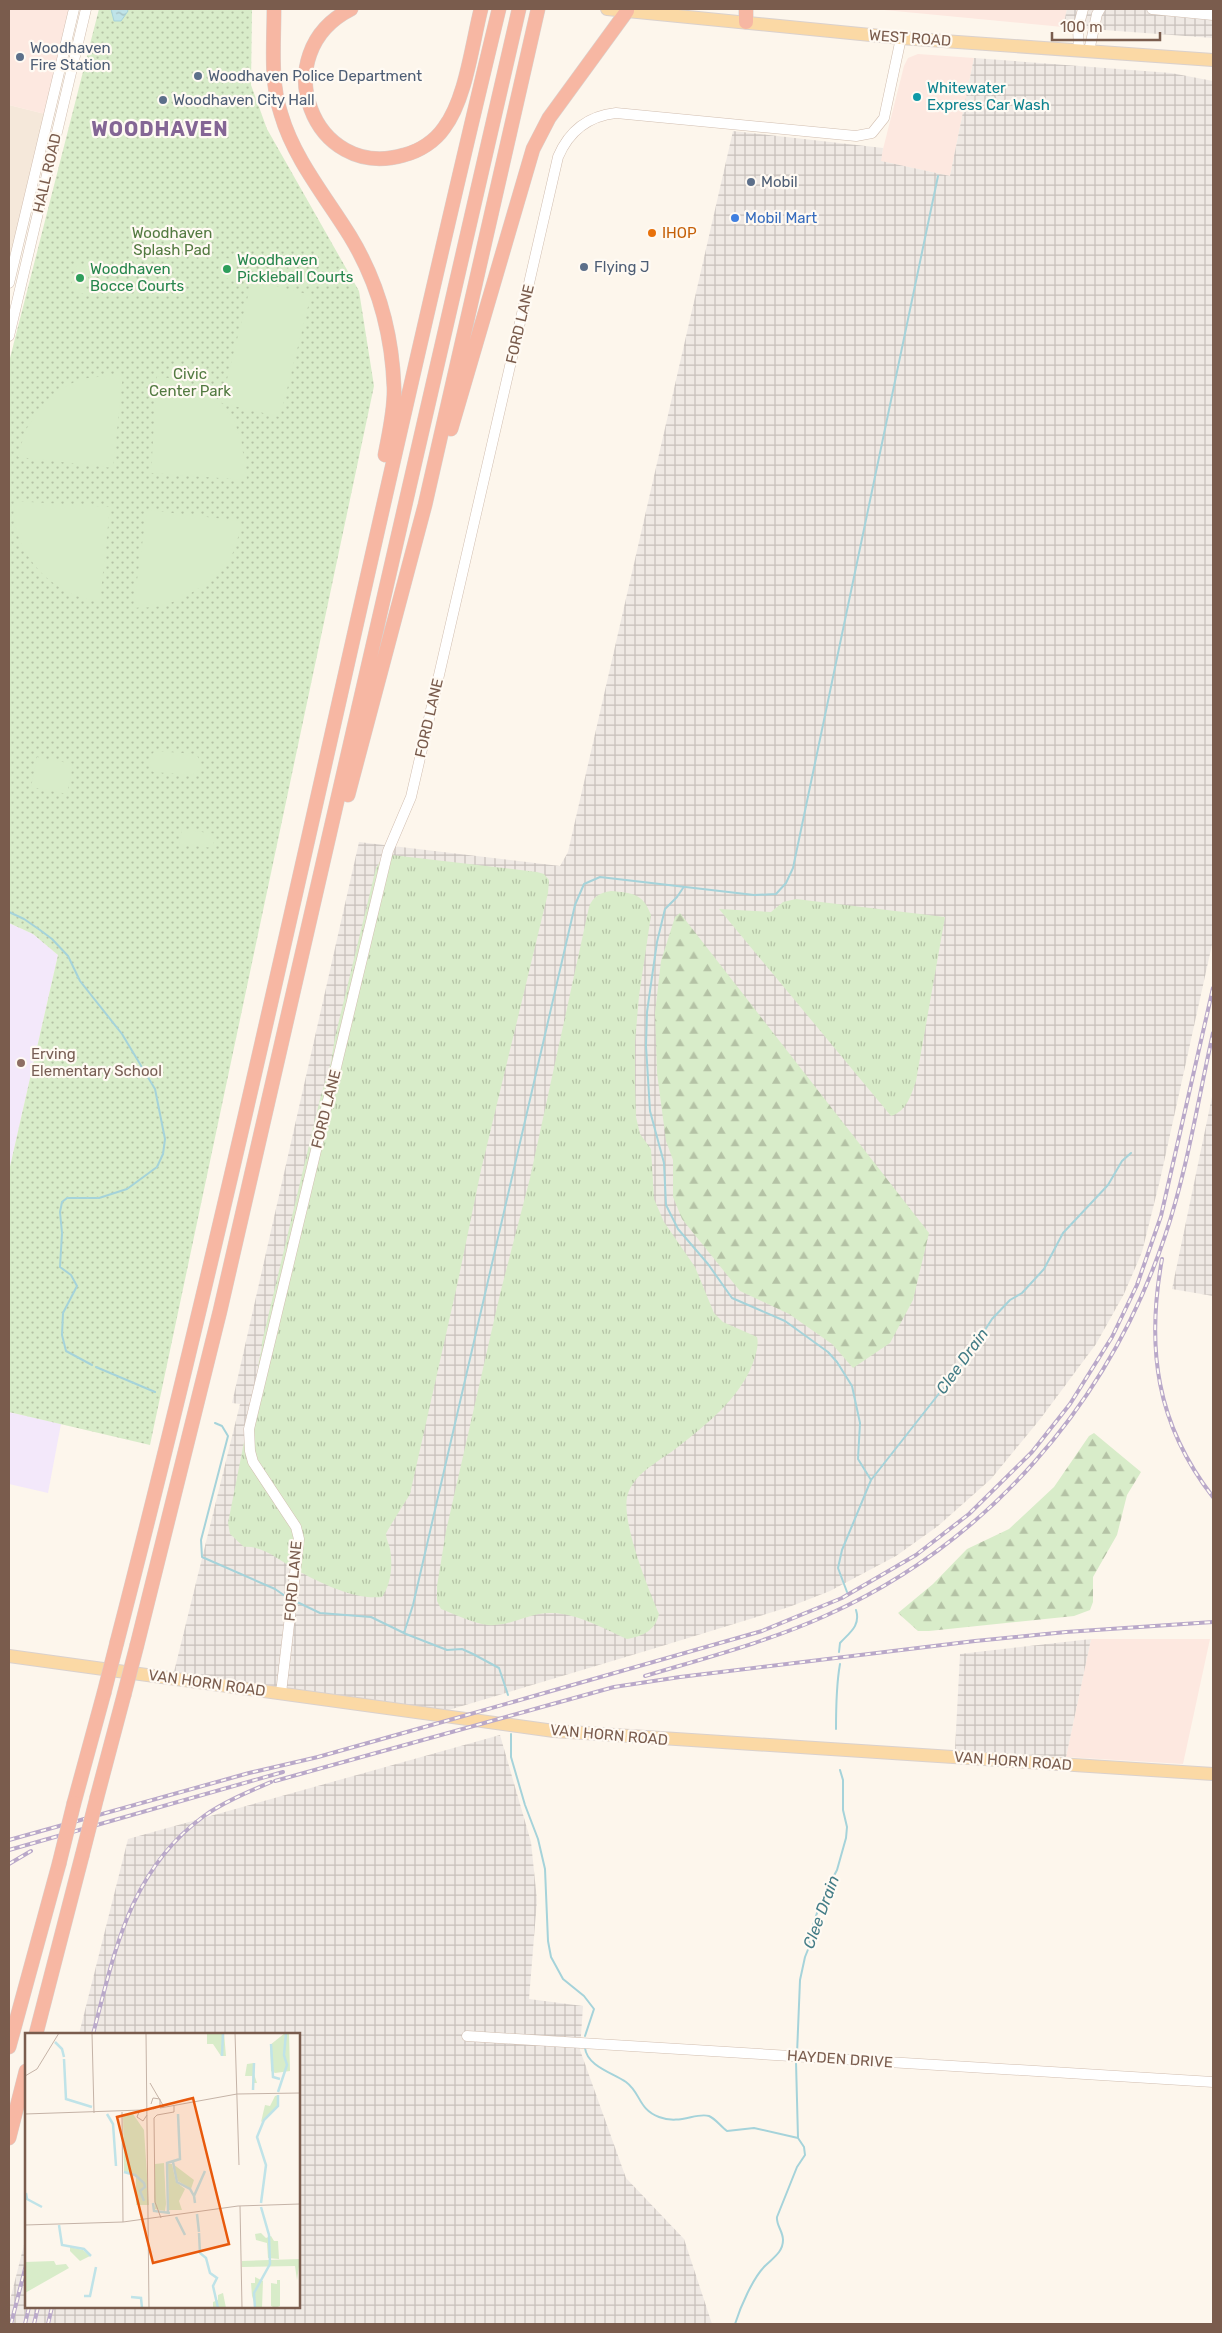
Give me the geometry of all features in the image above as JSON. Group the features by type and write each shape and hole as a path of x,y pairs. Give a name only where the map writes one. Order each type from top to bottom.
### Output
{"highway":[{"path":"274,9 274,71 281,116 296,152 365,264 380,298 388,330 394,389 387,446 371,525 372,548"},
{"path":"351,9 332,21 314,43 305,70 306,93 313,116 332,140 354,153 379,158 399,157 419,150 444,129 457,103 481,9"},
{"path":"9,2046 104,1693 193,1336 372,548 499,9"},
{"path":"36,2033 137,1645 220,1310 520,9"},
{"path":"325,857 334,843 342,819 425,505 538,9"},
{"path":"425,505 433,491 533,149 549,118 628,11"},
{"path":"9,2138 25,2075"}],"main road":[{"name":"WEST ROAD","path":"607,9 746,15 901,38 1213,60"},
{"name":"VAN HORN ROAD","path":"9,1656 592,1735 1213,1774"}],"street":[{"name":"HALL ROAD","path":"9,283 74,9"},
{"name":"HALL ROAD","path":"9,336 14,295 56,136 86,9"},
{"path":"1083,9 1078,28 1084,51"},
{"path":"1084,51 1100,9"},
{"path":"1152,9 1208,14"},
{"path":"1192,9 1208,14"},
{"path":"68,31 80,34"},
{"name":"FORD LANE","path":"281,1693 299,1552 299,1539 296,1527 253,1462 248,1440 249,1430 388,851 411,797 558,157 572,133 582,125 603,114 616,113 856,136 872,133 884,118 901,38"},
{"path":"44,132 56,136"},
{"name":"HAYDEN DRIVE","path":"467,2036 1213,2082"}],"shaded area":[{"path":"9,9 69,9 45,114 9,105"},
{"path":"874,9 1067,9 1063,27"},
{"path":"1067,9 1213,9 1213,38 1063,27"},
{"path":"918,54 974,58 950,176 880,161 904,66 908,58"},
{"path":"974,58 1171,73 1213,81 1213,940 1160,1180 1142,1252 1124,1294 1096,1344 1041,1418 991,1479 938,1526 896,1556 830,1591 789,1607 442,1712 174,1672 240,1404 232,1403 359,842 560,866 568,852 733,131 883,148 881,161 950,176"},
{"path":"9,105 45,114 9,261"},
{"name":"Erving Elementary School","path":"9,923 33,934 58,955 9,1171"},
{"path":"1213,1092 1213,1296 1172,1289"},
{"path":"9,1412 61,1424 48,1493 9,1484"},
{"path":"1091,1639 1210,1639 1183,1764 1066,1757"},
{"path":"1091,1639 1066,1757 955,1750 960,1654"},
{"path":"500,1735 531,1842 537,1900 529,1999 583,2006 580,2050 626,2178 684,2239 712,2324 9,2324 9,2304 25,2241 25,2308 300,2308 300,2033 79,2033 128,1839"}],"green space":[{"name":"Civic Center Park","path":"99,9 252,9 251,85 267,129 359,291 374,386 150,1445 9,1412 9,1171 58,955 33,934 9,923 9,362"},
{"name":"Woodhaven Pickleball Courts","path":"221,257 238,261 233,280 217,276"},
{"name":"Woodhaven Bocce Courts","path":"77,263 91,267 84,294 70,290"},
{"path":"252,280 311,295 280,417 221,403"},
{"path":"123,374 113,468 18,457 25,431 40,408 56,392 80,379"},
{"path":"157,376 179,380 205,393 232,416 241,439 247,480 151,473"},
{"path":"14,501 110,507 100,601 85,598 57,586 35,565 19,539 14,521"},
{"path":"147,510 241,521 236,546 232,555 220,572 212,579 191,593 168,604 157,607 133,608"},
{"path":"155,751 196,754 199,759 199,770 192,775 153,772 150,768 151,755"},
{"path":"37,757 73,764 67,794 31,787"},
{"path":"182,829 215,834 213,848 179,844"},
{"path":"392,855 537,872 544,874 549,880 548,893 481,1170 410,1494 386,1534 391,1555 389,1581 382,1597 372,1597 350,1594 329,1586 266,1552 251,1547 244,1547 230,1534 228,1523 262,1342 320,1099 331,1062 335,1037 376,868 381,860"},
{"path":"611,891 625,892 640,898 651,915 639,996 635,1042 635,1084 636,1117 640,1134 651,1149 654,1199 664,1222 695,1267 714,1313 723,1322 757,1337 758,1343 754,1360 747,1376 731,1399 700,1430 641,1474 630,1489 626,1509 628,1523 637,1556 659,1614 655,1625 648,1632 627,1639 590,1622 562,1614 544,1613 504,1624 483,1624 441,1609 437,1601 437,1586 446,1531 500,1294 530,1178 589,907 597,896"},
{"path":"796,899 945,917 916,1081 908,1102 896,1114 891,1116 719,909 771,912 783,902"},
{"path":"680,913 929,1233 913,1300 890,1343 853,1368 832,1344 789,1314 740,1291 682,1219 673,1197 673,1160 666,1141 657,1073 655,1013 661,961 675,917"},
{"path":"1094,1433 1141,1472 1127,1495 1117,1535 1093,1577 1093,1602 1090,1610 1074,1616 929,1631 918,1631 898,1613 933,1584 967,1549 1009,1529 1054,1487 1089,1436"}],"water":[{"path":"111,9 127,9 128,11 121,21 114,21"}],"waterway":[{"path":"404,1633 413,1605 575,905 584,884 600,877 754,895 776,894 786,883 793,868 938,176"},
{"path":"683,888 665,909 657,942 647,1012 646,1046 650,1111 664,1163 666,1205 678,1229 708,1264 732,1298 785,1321 828,1352 837,1362 852,1386 860,1423 858,1459 871,1480"},
{"path":"9,912 40,930 52,939 68,956 80,981 122,1034 155,1089 165,1139 163,1154 157,1167 127,1189 99,1198 67,1198 62,1202 60,1212 62,1233 60,1267 71,1275 77,1286 63,1313 62,1335 66,1351 92,1365"},
{"name":"Clee Drain","path":"847,1592 838,1568 842,1550 871,1480 967,1358 992,1319 1010,1300 1022,1293 1044,1269 1063,1233 1108,1185 1122,1161 1131,1153"},
{"path":"96,1367 155,1392"},
{"path":"215,1423 222,1426 228,1436 201,1540 202,1557 275,1589 288,1598"},
{"path":"295,1601 320,1613 371,1617 406,1634 447,1650 462,1649 499,1668 508,1695"},
{"name":"Clee Drain","path":"839,1652 840,1643 856,1625 856,1610"},
{"name":"Clee Drain","path":"836,1729 840,1664"},
{"path":"511,1734 511,1757 525,1805 538,1839 545,1869 548,1941 551,1957 563,1979 584,1996 594,2009 585,2036"},
{"name":"Clee Drain","path":"797,2054 800,1980 805,1957 822,1898 837,1870 846,1838 847,1827 843,1810 843,1780 840,1770"},
{"path":"585,2048 590,2060 631,2086 643,2105 652,2114 674,2120 704,2115 709,2116 727,2131 754,2128 798,2138 804,2147 805,2155 797,2167 777,2217 783,2237 783,2244 777,2254 756,2277 735,2324"},
{"name":"Clee Drain","path":"796,2062 798,2138"}],"railway":[{"path":"9,1840 249,1773 318,1757 762,1631 842,1598 916,1555 969,1514 1032,1452 1070,1404 1112,1337 1137,1285 1161,1216 1213,988"},
{"path":"645,1676 781,1634 825,1616 884,1586 939,1550 989,1508 1035,1462 1076,1411 1111,1356 1141,1297 1165,1236 1180,1186 1213,1033"},
{"path":"1162,1259 1155,1323 1156,1354 1160,1384 1179,1442 1213,1497"},
{"path":"275,1781 614,1687 680,1677 975,1641 1066,1632 1213,1622"},
{"path":"9,1850 283,1772"},
{"path":"93,2033 118,1943 142,1887 158,1862 179,1838 204,1816 245,1793 271,1782"},
{"path":"9,1864 31,1851"},
{"path":"11,2324 25,2269"},
{"path":"25,2324 29,2308"},
{"path":"34,2324 38,2308"},
{"path":"48,2324 52,2308"}],"place":[{"name":"Woodhaven Fire Station","path":"20,57"},
{"name":"Woodhaven Police Department","path":"198,76"},
{"name":"Whitewater Express Car Wash","path":"917,97"},
{"name":"Woodhaven City Hall","path":"163,100"},
{"name":"Mobil","path":"751,182"},
{"name":"Mobil Mart","path":"735,218"},
{"name":"IHOP","path":"652,233"},
{"name":"Flying J","path":"584,267"},
{"name":"Woodhaven Pickleball Courts","path":"227,269"},
{"name":"Woodhaven Bocce Courts","path":"80,278"},
{"name":"Erving Elementary School","path":"21,1063"}],"district":[{"name":"WOODHAVEN","path":"160,129"}],"park label":[{"name":"Woodhaven Splash Pad","path":"172,242"}]}
